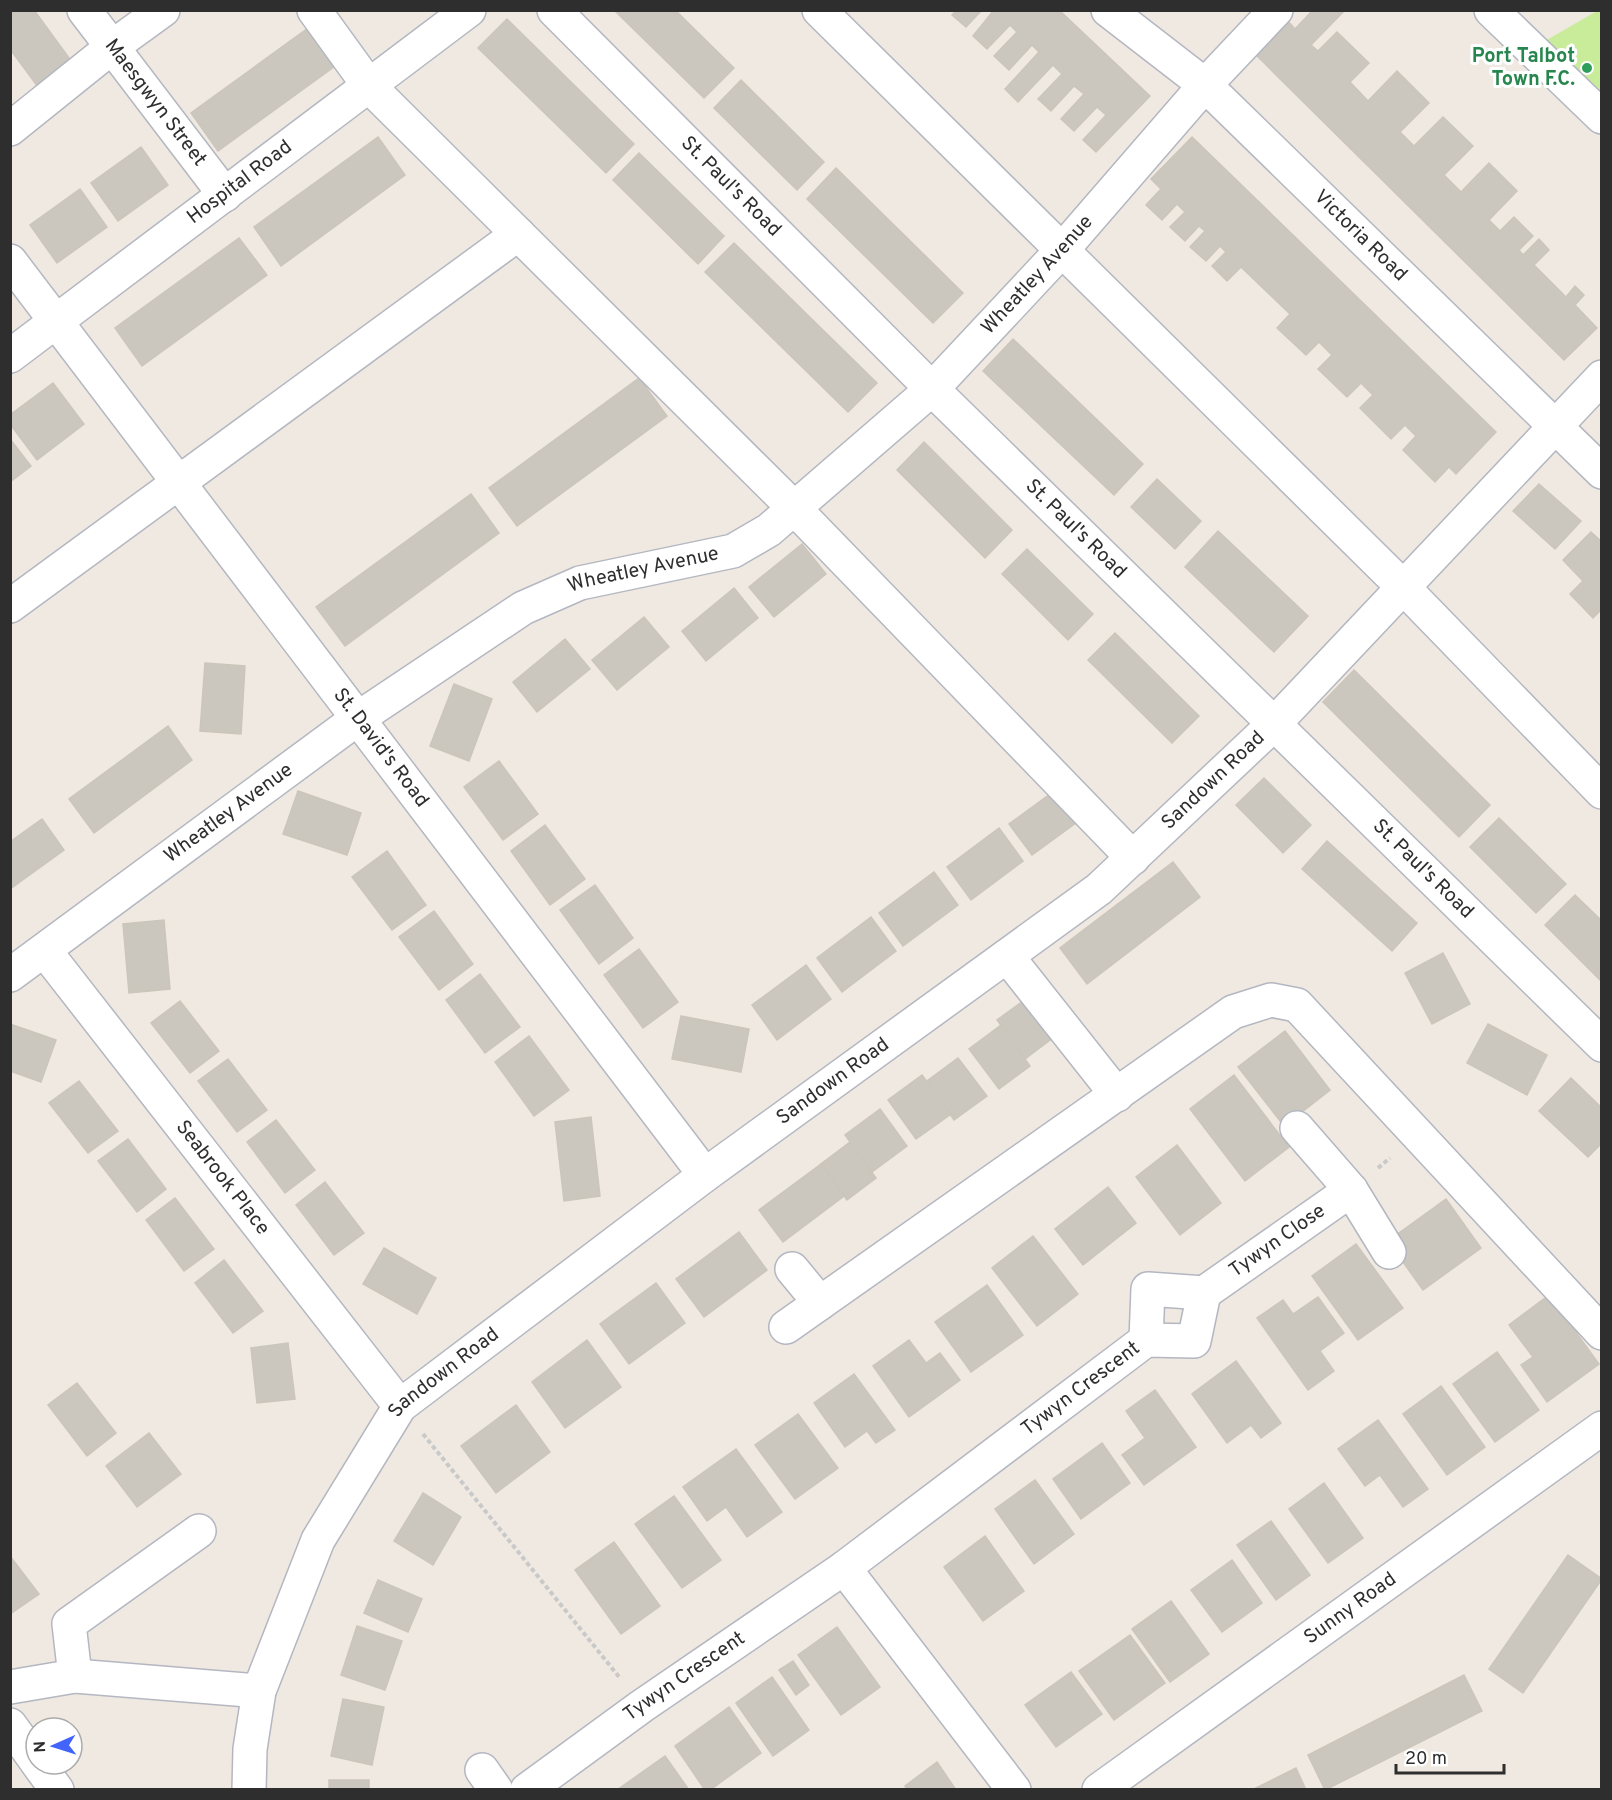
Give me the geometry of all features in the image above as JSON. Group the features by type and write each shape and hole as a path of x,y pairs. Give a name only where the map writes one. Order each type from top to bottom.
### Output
{"street":[{"name":"Maesgwyn Street","path":"84,10 225,195"},
{"path":"10,129 112,47 163,10"},
{"path":"314,10 369,86 793,507 1134,858"},
{"name":"Hospital Road","path":"10,356 469,10"},
{"name":"St. Paul's Road","path":"554,10 932,389 1602,1045"},
{"path":"819,10 1402,586 1602,792"},
{"name":"Victoria Road","path":"1108,10 1205,85 1602,472"},
{"name":"Wheatley Avenue","path":"10,975 357,719 523,608 580,583 733,550 769,530 932,389 1063,249 1205,85 1276,10"},
{"path":"1491,10 1602,117"},
{"path":"10,606 518,234"},
{"name":"St. David's Road","path":"10,261 705,1175"},
{"name":"Sandown Road","path":"249,1790 250,1749 259,1691 318,1540 400,1406 705,1175 1099,889 1275,723 1402,586 1602,377"},
{"name":"Seabrook Place","path":"45,951 400,1406"},
{"path":"1007,957 1116,1095"},
{"path":"786,1328 1233,1012 1271,1000 1297,1005 1602,1332"},
{"path":"1297,1128 1351,1190 1389,1252"},
{"name":"Tywyn Close","path":"1204,1293 1351,1190"},
{"path":"792,1269 820,1303"},
{"name":"Tywyn Crescent","path":"527,1790 642,1706 843,1568 1146,1340 1194,1341 1204,1293 1148,1289 1146,1340"},
{"name":"Sunny Road","path":"1099,1790 1602,1428"},
{"path":"75,1676 69,1624 199,1531"},
{"path":"843,1568 1014,1790"},
{"path":"10,1687 75,1676 259,1691"},
{"path":"10,1725 24,1744"},
{"path":"47,1776 57,1790"}],"path":[{"path":"1351,1190 1418,1135"},
{"path":"400,1406 642,1706"}],"green space":[{"name":"Port Talbot Town F.C.","path":"1597,11 1601,11 1601,96 1545,41"}],"building":[{"path":"10,10 34,10 72,62 38,87 10,49"},
{"path":"614,10 675,10 734,68 704,98"},
{"path":"957,10 982,10 966,27 952,15"},
{"path":"994,10 1059,10 1150,96 1096,152 1083,140 1106,115 1097,107 1074,131 1061,119 1084,94 1074,86 1051,111 1038,99 1062,74 1053,65 1018,102 1005,89 1039,52 1032,45 1009,70 994,56 1017,32 1010,25 987,49 973,36"},
{"path":"1313,10 1345,10 1311,45 1318,51 1337,32 1369,63 1350,82 1368,101 1397,71 1429,103 1400,132 1414,146 1443,117 1473,146 1444,175 1461,192 1489,163 1517,191 1489,220 1500,231 1514,217 1533,236 1519,250 1523,255 1539,239 1549,250 1534,265 1566,297 1575,286 1584,295 1575,305 1597,328 1564,360 1252,51 1285,18 1295,29"},
{"path":"507,19 634,144 606,173 478,48"},
{"path":"315,23 342,61 218,151 191,113"},
{"path":"741,80 824,162 797,190 714,108"},
{"path":"378,137 405,175 281,266 254,227"},
{"path":"1192,137 1496,432 1456,474 1449,467 1435,482 1403,450 1416,436 1405,425 1391,439 1360,408 1373,395 1361,383 1347,397 1318,369 1332,355 1319,342 1306,355 1277,328 1290,314 1241,267 1227,281 1212,266 1226,252 1220,246 1206,261 1190,247 1205,231 1199,226 1185,241 1170,227 1185,212 1177,204 1162,220 1146,205 1161,189 1151,179"},
{"path":"141,147 168,185 118,221 91,183"},
{"path":"639,153 724,236 698,264 613,180"},
{"path":"836,168 963,293 933,323 807,199"},
{"path":"80,189 107,227 57,263 30,225"},
{"path":"239,238 267,275 142,366 115,328"},
{"path":"734,243 877,383 848,412 705,272"},
{"path":"1013,339 1143,464 1114,495 983,371"},
{"path":"639,378 667,416 517,526 489,488"},
{"path":"53,383 84,424 37,460 10,424 10,415"},
{"path":"10,439 31,466 10,482"},
{"path":"924,442 1012,530 985,558 897,470"},
{"path":"1157,479 1201,521 1175,549 1131,507"},
{"path":"1539,484 1581,521 1555,549 1513,511"},
{"path":"471,494 499,533 345,646 316,607"},
{"path":"1218,531 1308,616 1274,652 1185,567"},
{"path":"1591,532 1602,542 1602,609 1593,618 1570,594 1583,581 1563,560"},
{"path":"802,544 826,574 774,617 749,587"},
{"path":"1027,549 1093,614 1068,640 1002,574"},
{"path":"734,588 758,618 706,661 682,631"},
{"path":"644,617 669,647 617,690 592,660"},
{"path":"1115,633 1199,716 1172,743 1088,660"},
{"path":"565,639 590,669 537,712 513,682"},
{"path":"205,663 245,666 241,734 200,731"},
{"path":"1354,670 1490,805 1459,837 1323,702"},
{"path":"454,684 492,699 469,761 430,746"},
{"path":"168,726 192,760 94,833 69,799"},
{"path":"499,761 538,814 503,840 464,787"},
{"path":"1264,778 1311,825 1283,853 1236,805"},
{"path":"1061,786 1084,817 1032,855 1009,824"},
{"path":"298,791 361,813 347,855 283,834"},
{"path":"1499,818 1566,884 1536,913 1470,847"},
{"path":"42,819 64,850 10,889 10,842"},
{"path":"545,825 585,879 550,905 511,851"},
{"path":"999,828 1023,861 971,900 947,867"},
{"path":"1327,841 1417,923 1392,951 1302,869"},
{"path":"387,851 426,905 392,930 352,877"},
{"path":"1173,862 1200,897 1087,984 1060,948"},
{"path":"934,872 958,905 903,946 879,913"},
{"path":"595,885 633,938 599,964 560,910"},
{"path":"1575,895 1602,921 1602,982 1545,925"},
{"path":"434,911 473,964 439,990 399,937"},
{"path":"871,917 896,951 842,992 817,958"},
{"path":"164,920 170,989 129,993 123,924"},
{"path":"639,949 678,1002 643,1028 604,975"},
{"path":"1443,953 1470,1004 1432,1024 1405,973"},
{"path":"806,965 831,999 777,1040 752,1005"},
{"path":"480,974 520,1027 485,1053 446,1000"},
{"path":"1030,996 1058,1034 1025,1059 997,1020"},
{"path":"180,1001 219,1051 190,1073 151,1023"},
{"path":"681,1016 749,1029 741,1072 672,1059"},
{"path":"10,1024 56,1040 41,1082 10,1071"},
{"path":"1488,1024 1547,1055 1527,1095 1467,1063"},
{"path":"1001,1025 1030,1066 999,1089 969,1049"},
{"path":"1285,1031 1330,1090 1284,1126 1238,1067"},
{"path":"529,1036 569,1090 534,1116 495,1062"},
{"path":"958,1058 987,1096 954,1120 927,1081"},
{"path":"228,1059 267,1110 237,1132 198,1081"},
{"path":"922,1075 951,1114 916,1139 888,1100"},
{"path":"1234,1075 1289,1147 1245,1181 1190,1109"},
{"path":"1571,1078 1602,1108 1602,1143 1588,1157 1539,1111"},
{"path":"79,1081 118,1131 88,1153 49,1103"},
{"path":"880,1109 907,1146 872,1172 845,1135"},
{"path":"591,1117 600,1196 564,1201 555,1122"},
{"path":"276,1120 315,1170 285,1193 247,1142"},
{"path":"128,1139 166,1189 137,1212 98,1161"},
{"path":"850,1142 876,1178 847,1200 821,1164"},
{"path":"1177,1145 1221,1203 1180,1235 1136,1177"},
{"path":"821,1164 844,1196 783,1242 759,1210"},
{"path":"325,1182 364,1233 334,1255 296,1205"},
{"path":"1108,1187 1136,1223 1083,1265 1055,1229"},
{"path":"175,1198 214,1249 184,1271 146,1220"},
{"path":"1446,1199 1481,1248 1423,1290 1388,1241"},
{"path":"739,1232 767,1270 704,1317 676,1279"},
{"path":"1033,1236 1078,1294 1037,1326 992,1268"},
{"path":"1356,1244 1403,1308 1358,1340 1312,1276"},
{"path":"384,1248 436,1278 417,1314 363,1284"},
{"path":"224,1260 263,1311 233,1333 195,1283"},
{"path":"656,1283 685,1323 629,1364 600,1324"},
{"path":"987,1285 1023,1335 971,1372 935,1322"},
{"path":"1549,1295 1599,1364 1547,1402 1521,1365 1533,1357 1509,1325"},
{"path":"1318,1297 1344,1333 1320,1351 1334,1371 1308,1390 1257,1318 1283,1300 1293,1314"},
{"path":"587,1340 621,1387 565,1428 532,1382"},
{"path":"909,1340 926,1363 940,1353 960,1380 909,1417 873,1366"},
{"path":"288,1343 295,1399 257,1403 251,1348"},
{"path":"1497,1352 1539,1410 1495,1442 1453,1384"},
{"path":"1236,1361 1281,1423 1261,1438 1251,1425 1227,1443 1192,1394"},
{"path":"854,1374 895,1430 876,1443 867,1431 845,1447 814,1403"},
{"path":"77,1383 116,1433 87,1456 48,1405"},
{"path":"1441,1386 1485,1447 1447,1475 1403,1414"},
{"path":"1155,1390 1196,1447 1144,1485 1122,1455 1145,1438 1126,1411"},
{"path":"516,1405 550,1452 496,1493 461,1446"},
{"path":"798,1414 838,1468 795,1499 755,1445"},
{"path":"1378,1420 1428,1489 1403,1507 1380,1475 1365,1486 1338,1449"},
{"path":"149,1433 181,1474 137,1507 106,1466"},
{"path":"1102,1443 1130,1483 1081,1519 1053,1479"},
{"path":"736,1449 782,1512 747,1537 726,1507 707,1521 683,1487"},
{"path":"1035,1480 1074,1534 1034,1564 995,1509"},
{"path":"1324,1483 1363,1538 1328,1563 1289,1509"},
{"path":"423,1493 461,1517 433,1565 394,1541"},
{"path":"674,1496 721,1560 682,1588 635,1524"},
{"path":"1271,1521 1310,1575 1276,1600 1237,1545"},
{"path":"985,1536 1024,1591 983,1621 944,1567"},
{"path":"614,1542 660,1606 621,1634 575,1570"},
{"path":"1568,1555 1602,1579 1523,1693 1489,1669"},
{"path":"10,1556 39,1594 10,1614"},
{"path":"1232,1560 1262,1603 1222,1632 1191,1590"},
{"path":"378,1580 422,1599 408,1632 364,1613"},
{"path":"1171,1601 1209,1654 1170,1682 1132,1629"},
{"path":"357,1626 402,1641 385,1690 341,1675"},
{"path":"837,1627 880,1687 841,1715 798,1655"},
{"path":"1130,1635 1165,1683 1114,1720 1079,1671"},
{"path":"793,1661 809,1685 796,1695 779,1670"},
{"path":"1071,1672 1102,1714 1056,1747 1025,1705"},
{"path":"1464,1675 1482,1711 1325,1790 1308,1755"},
{"path":"772,1677 809,1730 773,1756 736,1703"},
{"path":"343,1699 384,1707 372,1765 331,1756"},
{"path":"729,1707 761,1753 710,1790 705,1790 675,1746"},
{"path":"665,1756 689,1790 617,1790"},
{"path":"937,1762 956,1790 907,1790 905,1786"},
{"path":"1296,1768 1306,1790 1252,1790"},
{"path":"329,1780 369,1780 369,1790 329,1790"}],"place":[{"name":"Port Talbot Town F.C.","path":"1587,68"}]}
